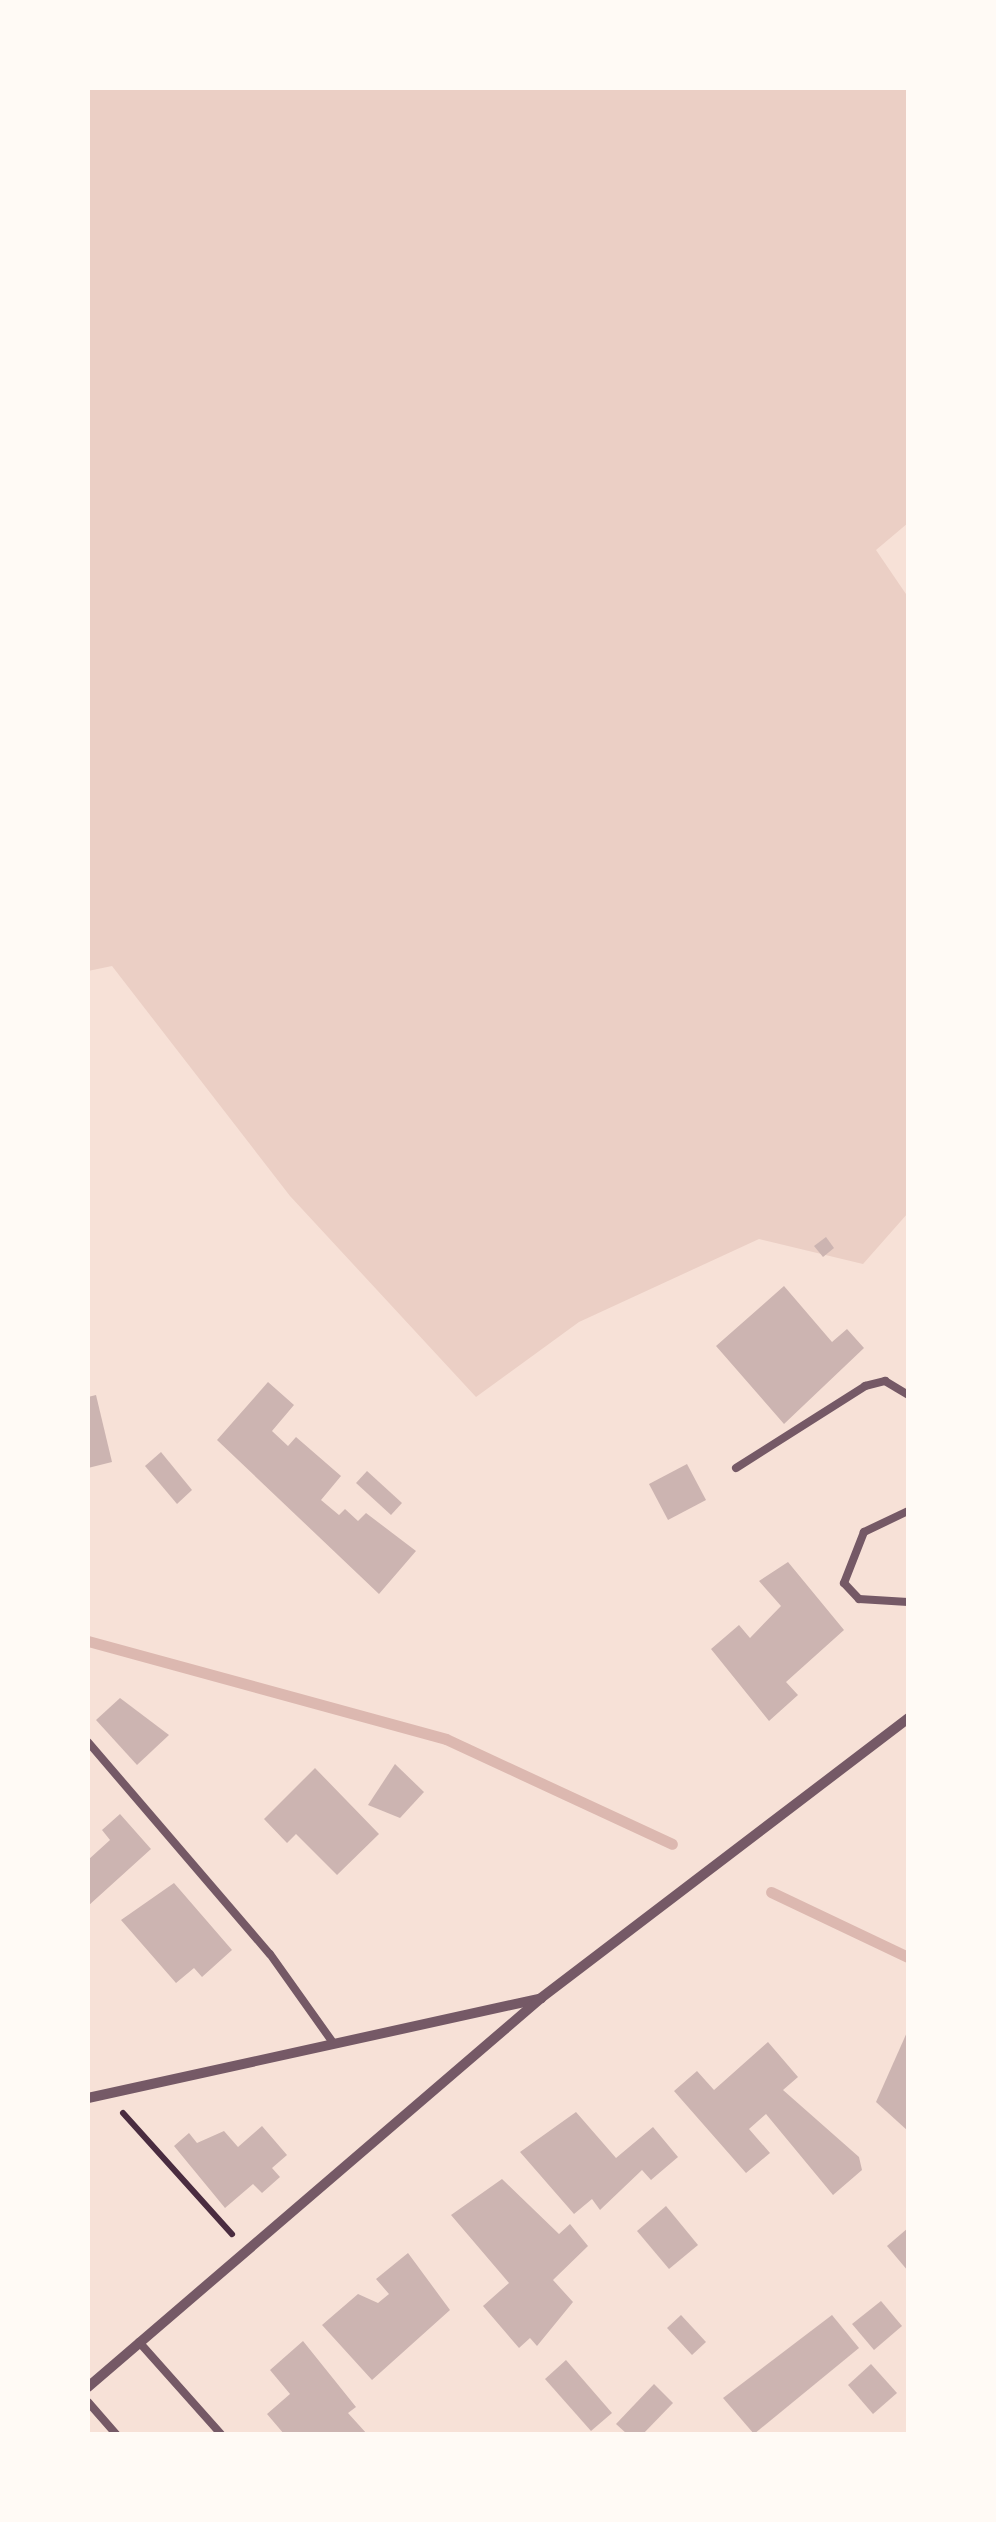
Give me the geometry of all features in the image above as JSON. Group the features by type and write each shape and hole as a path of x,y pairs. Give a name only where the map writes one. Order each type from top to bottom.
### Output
{"street":[{"path":"88,2387 541,1998 908,1718"},
{"path":"88,2098 541,1998"}],"lane":[{"path":"736,1468 866,1386 885,1381 908,1395"},
{"path":"908,1511 864,1532 844,1583 858,1599 908,1602"},
{"path":"88,1742 270,1954 334,2044"},
{"path":"139,2342 222,2434"},
{"path":"88,2402 116,2434"}],"path":[{"path":"106,2094 246,2250"}],"shaded area":[{"path":"88,88 908,88 908,523 876,550 908,597 908,1213 863,1264 759,1239 579,1322 476,1397 290,1196 112,966 88,971"}],"building":[{"path":"826,1237 834,1248 823,1257 814,1246"},
{"path":"784,1286 832,1342 847,1329 864,1348 784,1424 716,1346"},
{"path":"268,1382 294,1405 272,1431 288,1446 296,1437 341,1476 321,1500 339,1515 345,1509 358,1521 366,1513 416,1551 379,1594 217,1440"},
{"path":"96,1395 112,1462 88,1468 88,1397"},
{"path":"161,1452 192,1490 177,1504 145,1466"},
{"path":"687,1464 706,1500 668,1520 649,1484"},
{"path":"367,1471 402,1503 391,1515 356,1483"},
{"path":"788,1562 844,1630 786,1682 798,1695 769,1721 711,1649 739,1625 750,1638 781,1606 759,1581"},
{"path":"120,1698 169,1735 137,1765 96,1720"},
{"path":"395,1764 424,1792 400,1818 368,1805"},
{"path":"315,1768 379,1834 337,1875 296,1834 287,1843 264,1819"},
{"path":"120,1814 151,1849 88,1906 88,1860 110,1840 102,1830"},
{"path":"174,1883 232,1950 202,1977 194,1968 176,1983 121,1920"},
{"path":"908,2030 908,2131 876,2102"},
{"path":"768,2042 798,2077 783,2090 859,2157 862,2170 833,2195 766,2114 749,2129 770,2153 746,2173 674,2091 697,2071 714,2090"},
{"path":"576,2112 616,2158 653,2127 678,2157 651,2180 642,2170 600,2210 592,2199 574,2214 520,2152"},
{"path":"262,2126 287,2155 272,2168 280,2177 262,2193 253,2184 225,2208 174,2146 189,2133 197,2143 224,2131 238,2147"},
{"path":"502,2179 559,2234 570,2224 588,2246 553,2280 573,2302 537,2346 530,2338 519,2348 483,2306 509,2283 451,2215"},
{"path":"666,2206 698,2245 669,2269 637,2231"},
{"path":"908,2228 908,2271 887,2246"},
{"path":"408,2253 450,2310 372,2380 322,2325 358,2294 378,2303 389,2294 376,2279"},
{"path":"881,2301 902,2326 874,2350 852,2324"},
{"path":"681,2315 706,2342 692,2355 667,2328"},
{"path":"832,2315 859,2348 754,2434 723,2398"},
{"path":"303,2341 356,2407 348,2413 367,2434 284,2434 267,2414 290,2394 270,2370"},
{"path":"566,2360 612,2413 591,2431 545,2379"},
{"path":"871,2364 897,2393 873,2414 848,2385"},
{"path":"654,2384 673,2403 643,2434 627,2434 616,2424"}],"waterway":[{"path":"88,1641 446,1739 672,1844"},
{"path":"771,1892 908,1957"}]}
